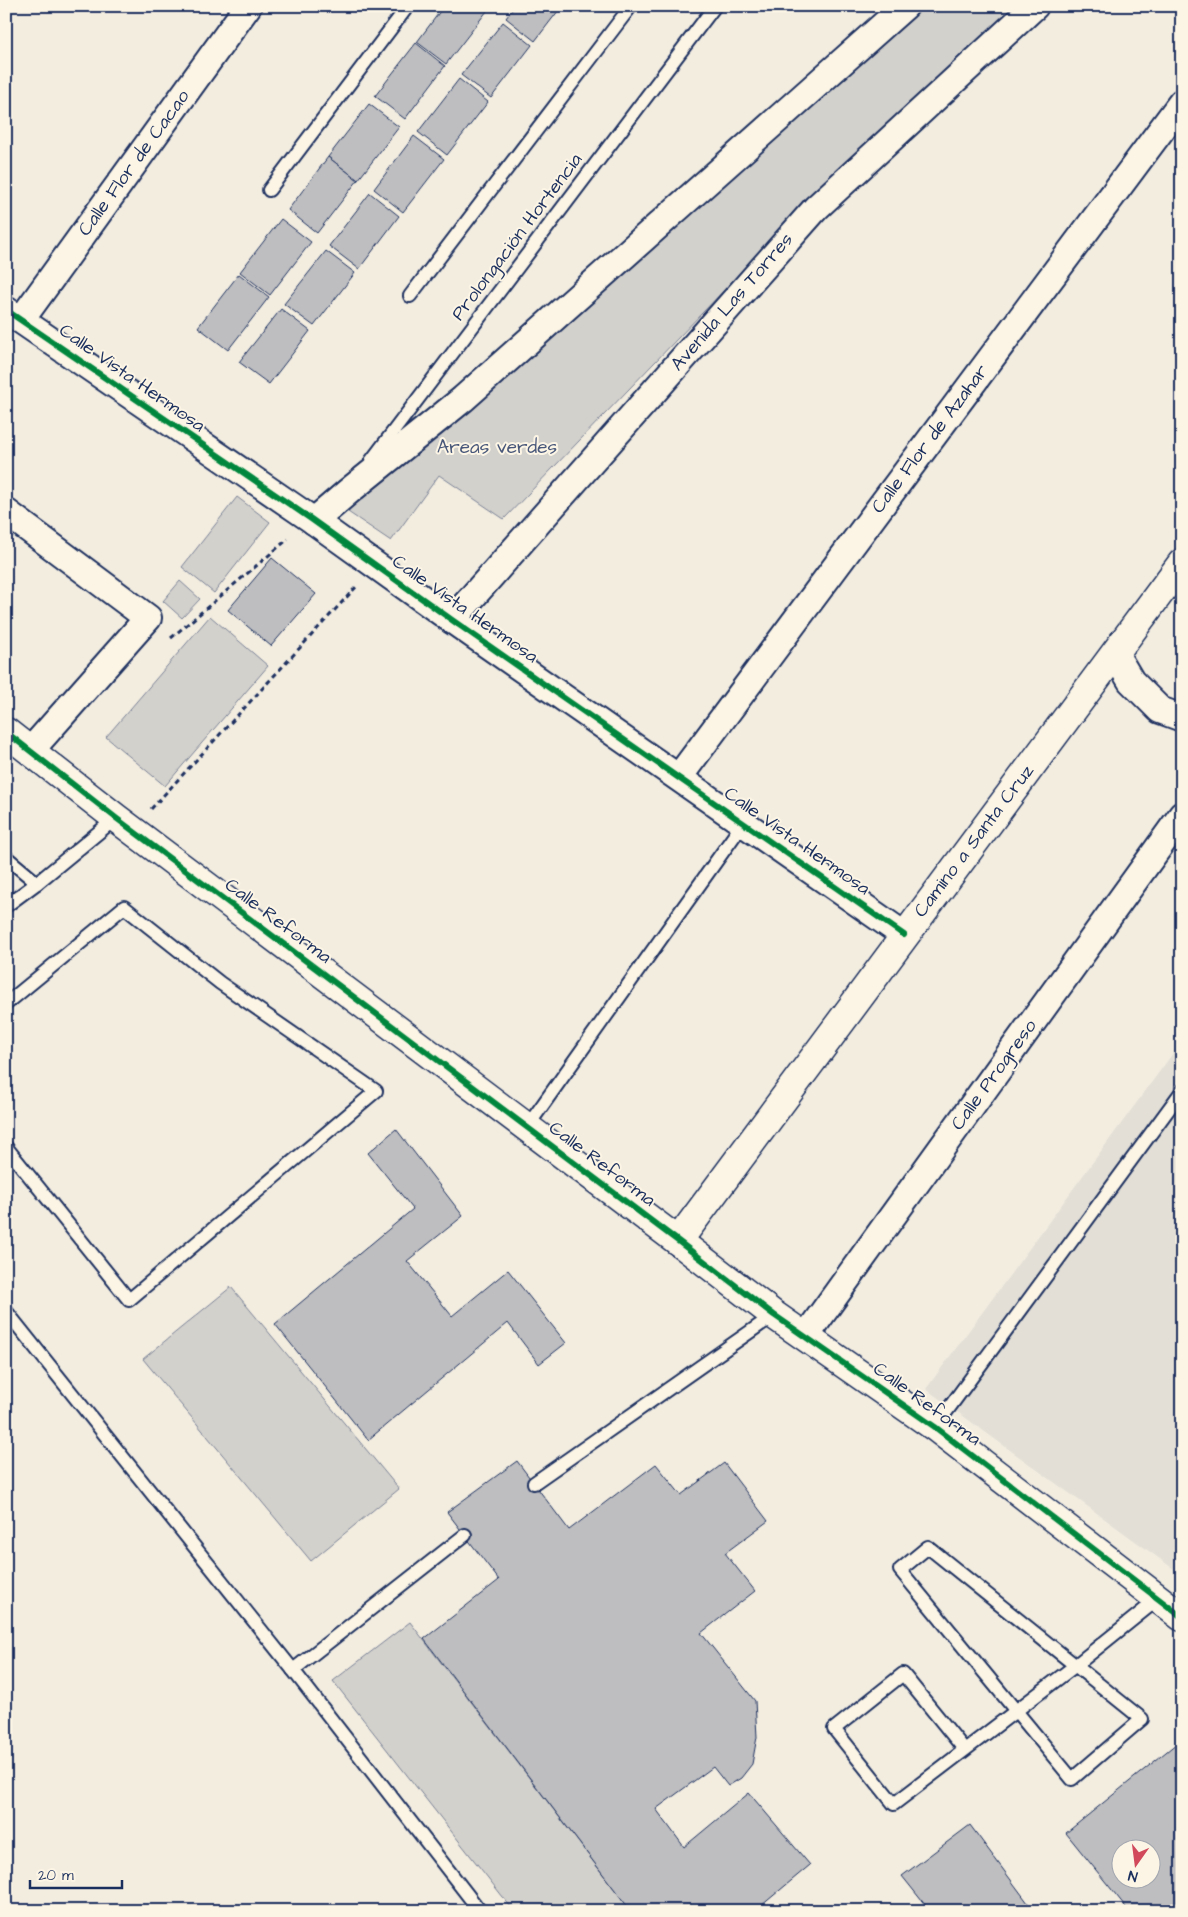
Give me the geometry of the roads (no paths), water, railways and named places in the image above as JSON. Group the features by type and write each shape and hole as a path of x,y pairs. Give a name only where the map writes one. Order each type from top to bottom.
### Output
{"street":[{"name":"Calle Flor de Cacao","path":"13,315 248,6"},
{"path":"314,521 463,399 905,6"},
{"name":"Avenida Las Torres","path":"452,620 816,208 1035,6"},
{"name":"Calle Flor de Azahar","path":"679,777 1182,102"},
{"name":"Calle Vista Hermosa","path":"13,315 314,521 452,620 904,934"},
{"path":"6,512 148,618 31,750"},
{"name":"Camino a Santa Cruz","path":"678,1241 904,934 1182,563"},
{"path":"1114,654 1131,682 1160,710 1182,718"},
{"name":"Calle Reforma","path":"6,732 124,824 678,1241 774,1316 806,1336 935,1427 1182,1616"},
{"name":"Calle Progreso","path":"806,1336 1182,815"}],"lane":[{"path":"269,190 408,6"},
{"path":"410,296 631,6"},
{"name":"Prolongación Hortencia","path":"349,491 715,6"},
{"path":"527,1127 744,822"},
{"path":"6,906 124,824"},
{"path":"6,857 37,883"},
{"path":"6,1004 124,906 220,983 376,1091 129,1300 6,1147"},
{"path":"935,1427 1182,1091"},
{"path":"6,1311 293,1670 480,1911"},
{"path":"534,1483 774,1316"},
{"path":"293,1670 465,1535"},
{"path":"928,1547 1076,1665 1142,1719 1072,1779 900,1570 928,1547"},
{"path":"964,1749 903,1674 834,1729 894,1804 1076,1665 1158,1599"}],"park label":[{"name":"Areas verdes","path":"497,447"}]}
